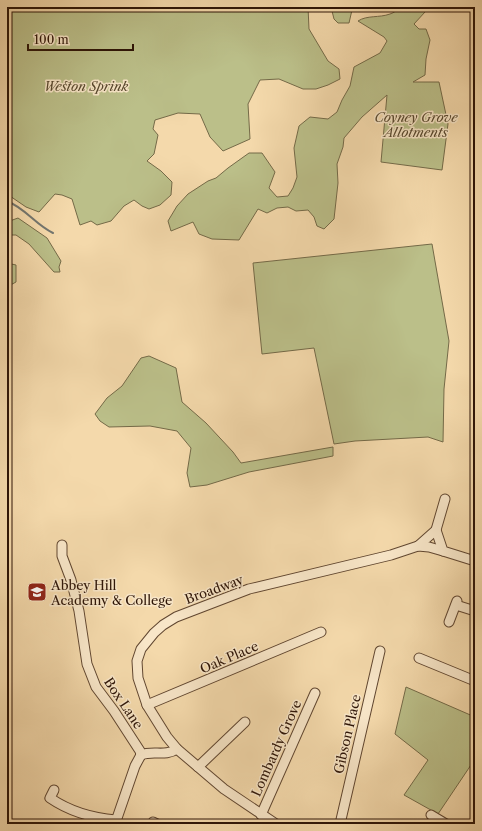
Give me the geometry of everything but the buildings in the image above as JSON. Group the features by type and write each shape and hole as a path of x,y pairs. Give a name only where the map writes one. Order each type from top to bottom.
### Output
{"street":[{"path":"418,546 436,530 445,499"},
{"path":"436,530 443,551"},
{"name":"Box Lane","path":"62,545 62,556 71,580 79,611 87,664 96,687 140,751 141,755"},
{"name":"Broadway","path":"276,824 224,789 177,750 147,706 138,678 137,661 141,649 162,625 176,617 249,589 391,555 418,546 429,547 475,561"},
{"path":"449,622 456,603 475,611"},
{"name":"Oak Place","path":"147,706 321,632"},
{"name":"Gibson Place","path":"340,824 380,651"},
{"path":"419,658 475,682"},
{"name":"Lombardy Grove","path":"261,815 315,692"},
{"path":"198,767 245,722"},
{"path":"50,792 50,798 67,809 115,822 135,766 141,755 146,753 172,753 177,750"},
{"path":"431,816 446,824"}],"green space":[{"name":"Weston Sprink","path":"7,7 308,7 309,29 328,61 339,69 340,79 316,89 303,89 279,79 260,80 248,104 250,139 223,151 210,137 200,114 178,113 155,120 153,129 158,135 154,154 147,161 161,171 172,182 171,195 160,205 149,209 134,200 124,206 111,221 97,225 91,221 80,225 72,199 55,194 39,212 26,207 7,194"},
{"path":"331,7 358,7 357,9 352,10 349,23 338,23 334,19"},
{"name":"Coyney Grove Allotments","path":"402,7 426,7 425,12 414,24 419,29 426,29 430,40 426,59 425,75 413,82 439,82 448,124 442,170 381,162 387,95 362,117 344,138 343,147 337,164 338,183 334,219 324,229 317,226 314,217 308,210 296,211 288,207 277,208 267,213 258,209 239,240 212,239 199,234 193,222 171,231 168,221 177,206 188,194 208,181 216,178 249,153 262,153 275,172 269,188 277,197 288,196 297,177 294,148 299,126 310,117 328,119 337,112 350,86 354,67 380,53 387,41 384,37 358,21 365,18 390,14"},
{"path":"18,218 47,238 61,261 59,267 60,272 54,272 29,244 16,235 7,235 7,222"},
{"path":"432,244 449,341 444,389 443,442 428,437 355,441 334,444 314,348 262,354 253,263"},
{"path":"7,263 16,265 16,282 7,287"},
{"path":"149,356 176,368 182,402 206,423 233,452 241,463 333,447 333,456 249,472 207,485 190,487 187,473 191,448 177,431 150,426 109,427 100,421 95,414 107,398 122,386 141,358"},
{"path":"406,687 475,717 475,759 438,814 404,795 428,760 395,734"}],"waterway":[{"path":"7,201 53,233"}],"place":[{"name":"Abbey Hill Academy & College","path":"37,592"}]}
